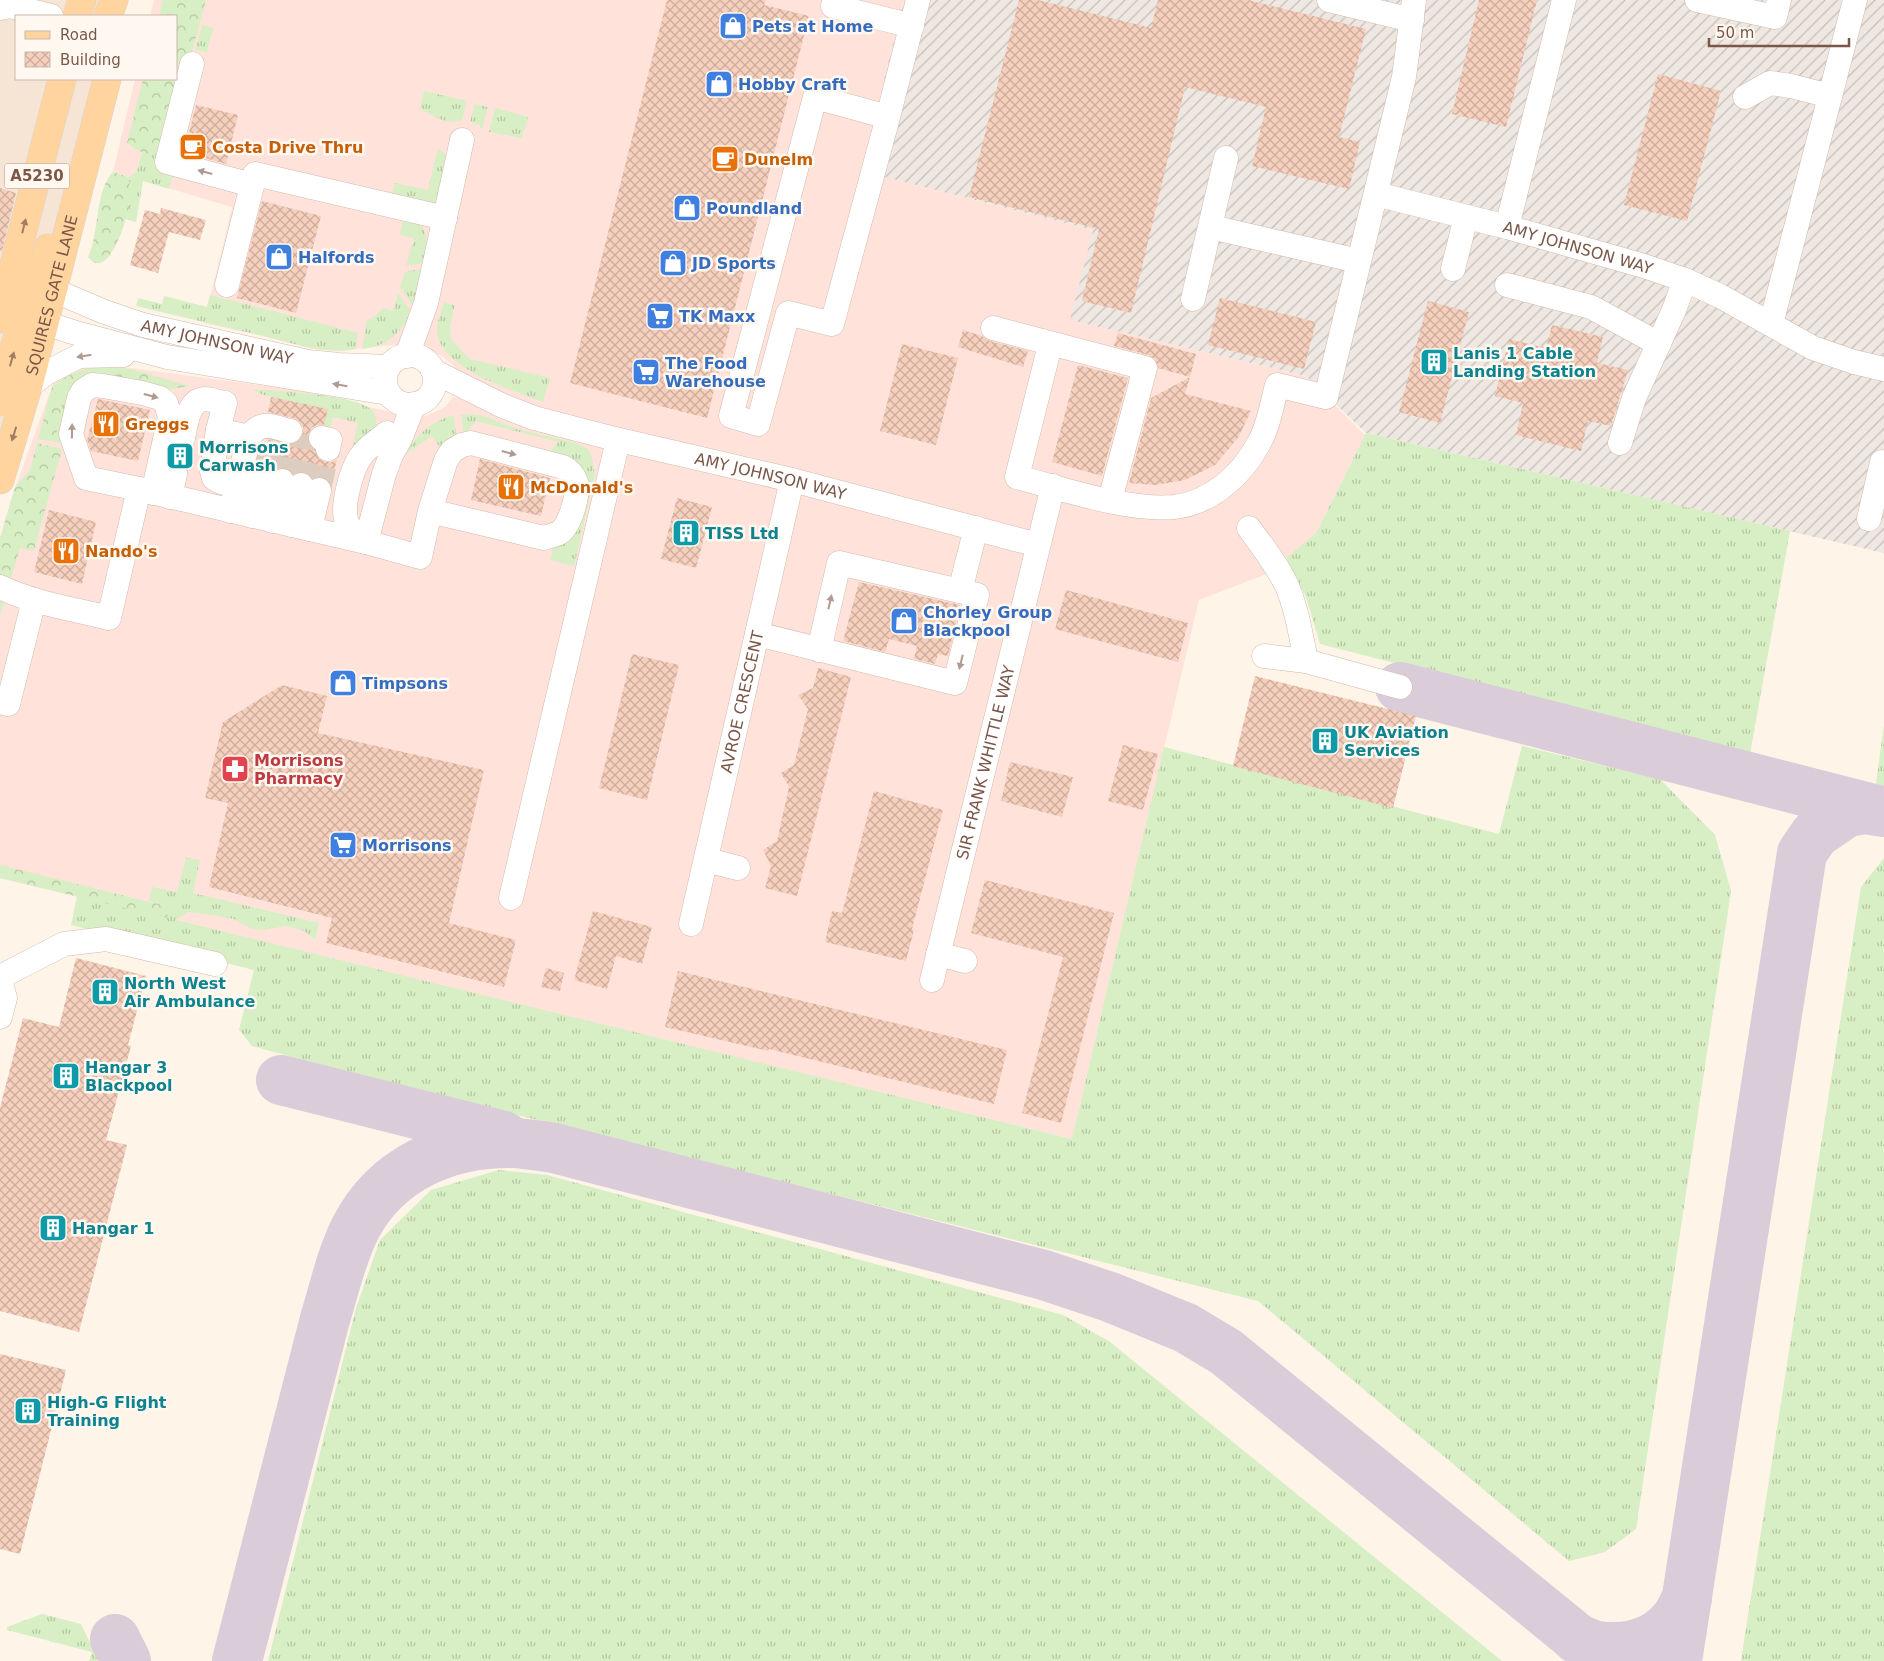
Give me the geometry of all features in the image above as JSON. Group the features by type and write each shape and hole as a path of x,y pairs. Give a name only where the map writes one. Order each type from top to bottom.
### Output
{"main road":[{"path":"78,15 82,0"},
{"path":"108,15 114,0"},
{"path":"124,15 128,0"},
{"name":"SQUIRES GATE LANE","path":"0,480 28,387 15,314 25,279 62,80"},
{"path":"25,279 50,241 91,80"},
{"name":"SQUIRES GATE LANE","path":"15,314 25,279 107,80"},
{"path":"0,402 19,334 15,314"}],"street":[{"path":"888,117 815,97 730,416 758,424 788,313 832,324 888,117 918,0"},
{"path":"1047,356 1017,477 1110,500 1151,507 1175,507 1195,502 1233,480 1249,462 1260,442 1266,428 1277,385 1326,397 1404,77 1413,10 1329,0"},
{"path":"1507,227 1564,0"},
{"path":"1697,0 1775,17 1779,0"},
{"path":"1771,324 1854,0"},
{"path":"0,8 10,6 47,15"},
{"path":"833,6 912,26"},
{"path":"192,64 167,162 252,184"},
{"path":"1745,97 1770,83 1830,96"},
{"path":"366,542 384,474 391,455 400,440 426,303 462,140"},
{"path":"1193,299 1226,158"},
{"path":"227,285 255,174 445,218"},
{"name":"AMY JOHNSON WAY","path":"1376,194 1507,227 1686,280 1720,296 1813,348 1884,370"},
{"path":"1452,269 1466,217"},
{"path":"1211,227 1358,261"},
{"name":"AMY JOHNSON WAY","path":"25,279 102,312 153,328 308,362 338,365 410,381 502,406 534,418 618,440 792,480 1038,545"},
{"path":"1620,443 1634,398 1686,280"},
{"path":"1507,285 1591,307 1659,344"},
{"name":"AMY JOHNSON WAY","path":"15,314 167,357"},
{"path":"994,328 1145,368 1110,500"},
{"name":"AMY JOHNSON WAY","path":"28,387 46,373 79,356 112,354 167,357 410,381"},
{"path":"384,474 387,433 410,381"},
{"path":"0,587 34,600 109,618 154,493 170,417 166,403 160,398 142,393 92,386 83,391 79,398 71,434 86,478 154,493 366,542 420,557 438,513 446,460 452,451 462,445 471,443 563,467 569,471 576,482 575,500 569,522 560,532 544,538 438,513"},
{"path":"183,438 190,408 196,402 204,399 224,403 212,471 214,478 238,487 272,520"},
{"path":"218,430 272,433 238,487"},
{"path":"366,542 355,534 347,521 347,495 352,476 362,454 387,433"},
{"path":"511,898 618,440"},
{"path":"1869,519 1884,460"},
{"path":"154,493 175,474"},
{"name":"AVROE CRESCENT","path":"691,924 792,480"},
{"path":"272,520 291,483 272,520"},
{"name":"SIR FRANK WHITTLE WAY","path":"932,980 1053,486"},
{"path":"960,591 976,528"},
{"path":"1249,528 1273,560 1287,587 1296,614 1306,661"},
{"path":"757,634 819,650 955,683 977,595 839,564 819,650"},
{"path":"4,703 34,600"},
{"path":"1264,656 1306,661 1400,687"},
{"path":"706,860 738,868"},
{"path":"0,1017 5,998 0,979 64,944 106,939 216,964"},
{"path":"938,954 965,961"}],"shaded area":[{"path":"0,0 128,0 124,15 15,15 15,80 107,80 0,480"},
{"path":"154,0 904,0 882,87 906,92 885,177 1093,230 1071,320 1306,376 1365,435 1316,533 1269,573 1199,600 1072,1139 0,878 0,538 13,494 54,381 87,365 123,367 298,390 386,411 426,416 445,407 453,397 470,399 460,384 454,366 433,351 393,345 338,351 312,349 204,323 232,207 113,172 135,80 178,80 178,15 150,15"},
{"path":"904,0 1884,0 1884,553 1366,433 1306,376 1070,320 1093,230 885,177 906,92 882,87"}],"green space":[{"path":"163,0 206,0 167,146 155,152 146,153 127,143 143,80 178,80 178,15 159,15"},
{"path":"202,25 213,28 207,52 195,50"},
{"path":"424,91 467,101 462,121 445,121 420,109"},
{"path":"475,104 488,107 482,130 479,125 470,122"},
{"path":"495,108 528,117 522,138 489,132"},
{"path":"167,146 175,169 169,189 143,181 136,222 125,219 130,201 129,177 137,171 142,153 156,152"},
{"path":"438,148 448,157 437,207 391,196 395,183 428,190"},
{"path":"113,172 129,177 129,208 122,232 110,255 103,261 96,263 88,257 92,247 103,191"},
{"path":"406,219 414,221 424,230 427,242 425,263 406,266 414,238 400,235 402,224"},
{"path":"425,268 415,309 400,287 405,272"},
{"path":"398,293 412,313 392,338 379,345 362,349 367,320 374,317 383,308 393,311"},
{"path":"210,295 358,333 356,349 333,351 311,348 136,306 138,298 162,304 164,296 207,307"},
{"path":"444,302 455,305 450,327 451,339 470,359 550,378 543,402 481,377 451,357 442,345 437,332 438,321"},
{"path":"111,366 130,369 190,386 165,390 110,378 98,373 76,386 56,383 82,370"},
{"path":"56,383 76,386 65,444 55,442 57,430 64,416 52,386"},
{"path":"52,386 64,416 57,430 55,442 38,439"},
{"path":"252,389 316,394 365,405 374,413 377,430 353,446 358,423 333,417 330,430 323,429 328,409 278,399"},
{"path":"453,415 457,438 441,449 432,436 403,456 413,442 430,426"},
{"path":"461,415 484,416 518,429 576,443 588,449 592,457 595,475 574,566 550,560 554,543 585,486 548,455 558,442 476,421 464,435"},
{"path":"1366,433 1790,531 1750,754 1320,644 1306,597 1286,558 1316,533"},
{"path":"37,443 62,449 34,551 20,548 0,616 0,538 15,487 30,470"},
{"path":"1884,725 1884,793 1875,791"},
{"path":"1522,746 1660,779 1715,835 1731,891 1636,1529 1605,1552 1569,1561 1258,1301 354,1074 252,1046 239,1030 254,970 71,925 77,896 167,918 166,906 149,901 152,887 177,892 186,858 200,860 193,893 319,923 315,940 304,931 286,926 264,930 252,929 234,919 212,915 188,912 176,920 1072,1139 1164,747 1499,834"},
{"path":"1884,858 1884,1661 1741,1661 1861,887"},
{"path":"0,865 166,906 169,909 167,918 0,878"},
{"path":"499,1170 547,1175 1063,1315 1110,1342 1502,1661 268,1661 356,1308 380,1240 431,1190"},
{"path":"42,1614 81,1624 99,1661 89,1661 92,1652 7,1630 7,1627"}],"building":[{"path":"667,0 766,0 764,5 809,16 707,418 570,383"},
{"path":"1019,0 1038,0 1151,28 1158,0 1248,0 1366,29 1339,137 1360,142 1349,189 1252,166 1266,107 1185,87 1131,313 1082,301 1099,229 969,197"},
{"path":"1479,0 1537,0 1506,127 1452,114"},
{"path":"1658,74 1721,91 1687,221 1624,205"},
{"path":"196,105 238,115 226,164 184,152"},
{"path":"0,188 16,193 2,251 0,250"},
{"name":"Halfords","path":"262,201 321,216 296,313 237,298"},
{"path":"161,208 206,220 200,240 169,232 158,273 130,265 145,210 160,214"},
{"path":"1220,298 1316,322 1304,369 1208,345"},
{"name":"Lanis 1 Cable Landing Station","path":"1428,301 1469,312 1440,423 1399,412"},
{"path":"1552,325 1603,337 1597,363 1628,370 1611,426 1588,421 1581,451 1516,435 1523,403 1495,396 1509,339 1546,348"},
{"path":"963,330 982,336 990,341 1028,351 1023,367 958,347"},
{"path":"1118,333 1196,354 1190,377 1158,368 1155,359 1148,355 1114,346"},
{"path":"902,344 958,358 936,445 880,431"},
{"path":"1078,365 1128,378 1102,476 1052,462"},
{"path":"1190,377 1185,394 1251,411 1238,438 1215,465 1185,480 1155,485 1129,483 1151,398"},
{"path":"271,397 328,409 324,425 317,425 311,428 308,443 315,450 319,459 332,462 337,459 331,484 323,477 313,478 304,472 293,474 285,468 275,469 272,465 262,462 268,440 293,444 300,440 303,434 303,427 299,421 268,412"},
{"path":"98,399 150,410 138,461 91,451 87,440"},
{"path":"190,449 186,466 178,461 174,461 177,450"},
{"name":"McDonald's","path":"480,459 550,478 541,516 471,500"},
{"name":"TISS Ltd","path":"677,498 712,507 696,568 661,559"},
{"path":"49,510 96,522 82,584 34,572"},
{"name":"Chorley Group Blackpool","path":"859,582 960,605 948,656 938,654 935,664 914,659 917,646 889,639 885,652 843,641"},
{"path":"1066,590 1188,623 1178,662 1055,629"},
{"path":"632,654 679,665 647,800 599,788"},
{"path":"818,668 851,677 797,896 765,888 771,866 763,850 777,841 789,787 781,773 794,765 808,709 798,695 813,688"},
{"name":"UK Aviation Services","path":"1255,676 1416,716 1393,808 1233,766"},
{"name":"Morrisons","path":"282,685 327,696 318,733 484,770 449,923 516,940 504,987 326,943 332,918 209,887 228,803 205,798 223,722"},
{"path":"1123,745 1158,754 1143,810 1108,801"},
{"path":"1010,762 1073,777 1062,817 1001,801"},
{"path":"874,791 943,810 912,929 914,930 906,961 825,942 832,911 842,913"},
{"path":"985,880 1114,913 1061,1123 1022,1113 1063,957 971,933"},
{"path":"593,911 652,927 642,964 616,956 607,989 574,980"},
{"path":"76,958 146,976 128,1045 131,1046 106,1140 127,1145 79,1332 0,1311 0,1108 23,1018 59,1027"},
{"path":"546,968 564,973 560,991 541,987"},
{"path":"678,971 1007,1050 994,1104 769,1049 768,1051 665,1027"},
{"name":"High-G Flight Training","path":"0,1354 66,1370 20,1554 0,1549"}],"taxiway":[{"path":"1400,687 1877,810"},
{"path":"1677,1661 1802,853 1815,834 1847,812 1865,809 1884,812"},
{"path":"281,1080 504,1136"},
{"path":"237,1661 325,1319 342,1262 355,1229 368,1208 384,1190 402,1174 422,1162 444,1153 467,1147 516,1143 554,1148 1044,1275 1110,1297 1186,1328 1226,1352 1605,1661"},
{"path":"1576,1638 1595,1645 1609,1647 1630,1646 1640,1643 1659,1634 1667,1627 1677,1617 1687,1598"},
{"path":"115,1639 126,1661"}],"tunnel":[{"path":"282,481 294,432"},
{"path":"301,485 312,436"},
{"path":"263,475 272,437"},
{"path":"175,474 183,438"},
{"path":"319,490 328,449"}],"place":[{"name":"Pets at Home","path":"733,26"},
{"name":"Hobby Craft","path":"719,84"},
{"name":"Costa Drive Thru","path":"193,147"},
{"name":"Dunelm","path":"725,159"},
{"name":"Poundland","path":"687,208"},
{"name":"Halfords","path":"279,257"},
{"name":"JD Sports","path":"673,263"},
{"name":"TK Maxx","path":"660,316"},
{"name":"Lanis 1 Cable Landing Station","path":"1434,362"},
{"name":"The Food Warehouse","path":"646,372"},
{"name":"Greggs","path":"106,424"},
{"name":"Morrisons Carwash","path":"180,456"},
{"name":"McDonald's","path":"511,487"},
{"name":"TISS Ltd","path":"686,533"},
{"name":"Nando's","path":"66,551"},
{"name":"Chorley Group Blackpool","path":"904,621"},
{"name":"Timpsons","path":"343,683"},
{"name":"UK Aviation Services","path":"1325,741"},
{"name":"Morrisons Pharmacy","path":"235,769"},
{"name":"Morrisons","path":"343,845"},
{"name":"North West Air Ambulance","path":"105,992"},
{"name":"Hangar 3 Blackpool","path":"66,1076"},
{"name":"Hangar 1","path":"53,1228"},
{"name":"High-G Flight Training","path":"28,1411"}]}
